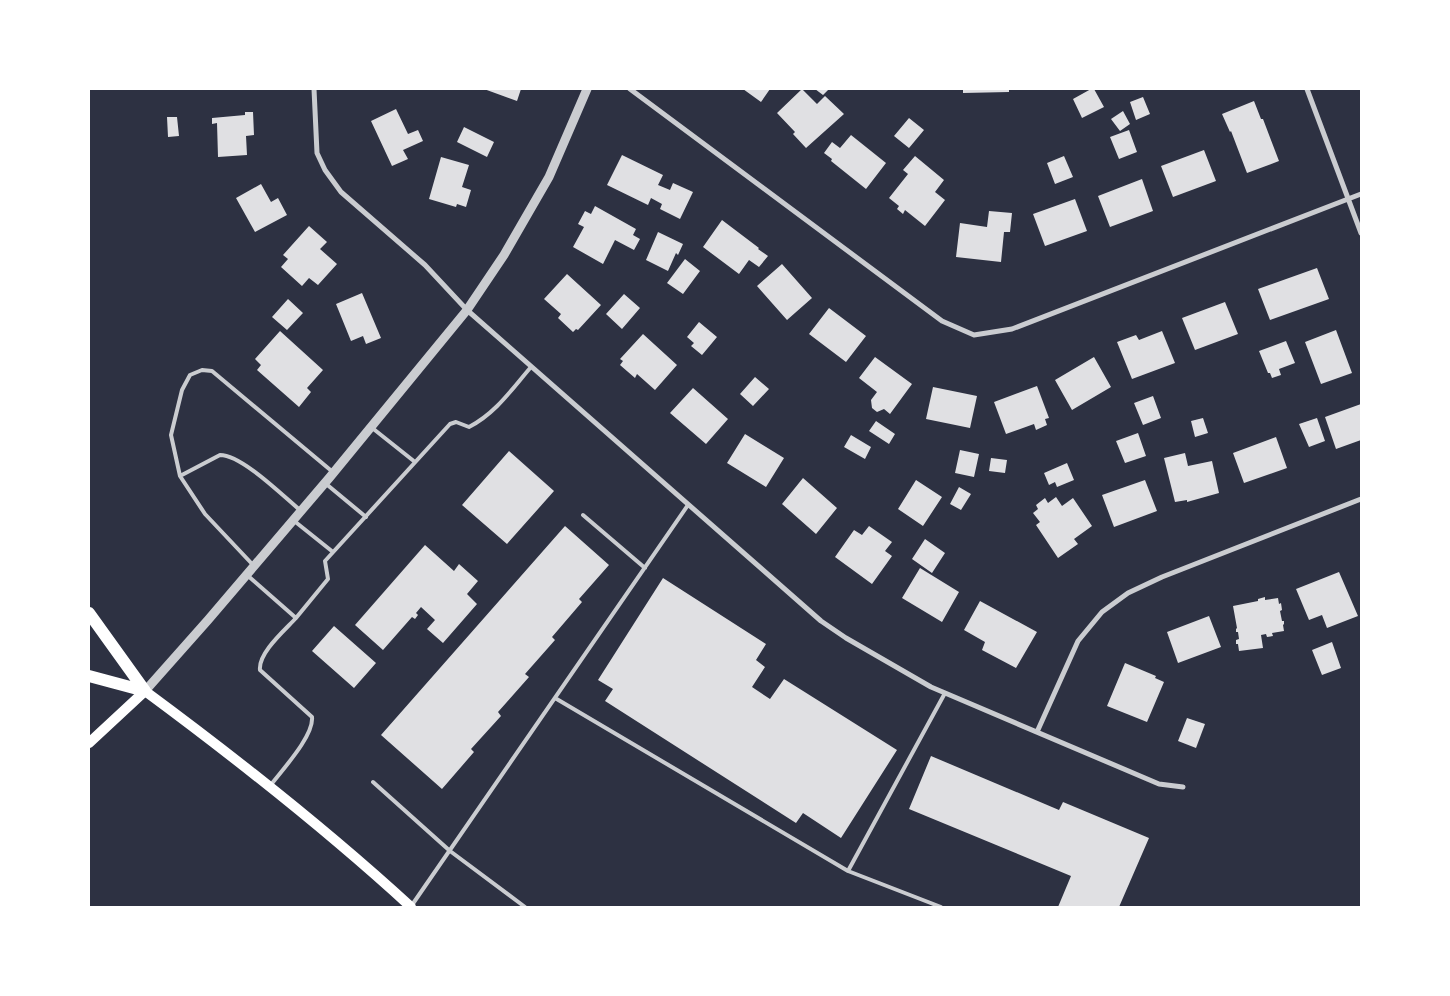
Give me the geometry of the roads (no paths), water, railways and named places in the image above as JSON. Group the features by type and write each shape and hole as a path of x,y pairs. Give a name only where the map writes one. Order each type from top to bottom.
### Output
{"main road":[{"path":"89,614 145,691 212,740 270,786 382,880 411,907"},
{"path":"89,676 145,691"},
{"path":"89,743 145,691"}],"street":[{"path":"314,89 316,153 325,170 341,192 425,265 466,310 821,621 931,687 1160,784 1183,787"},
{"path":"145,691 334,473 466,310 504,255 549,176 588,89"},
{"path":"630,89 942,322 974,335 1012,329 1361,194"},
{"path":"1307,89 1361,233"},
{"path":"1037,732 1078,641 1102,612 1128,593 1162,577 1361,499"}],"lane":[{"path":"270,786 308,736 312,717 260,670 260,664 265,653 328,579 325,561 450,424 456,422 469,426 483,420 496,408 531,367"},
{"path":"254,566 205,514 180,476 171,435 182,390 190,375 202,370 212,372 334,473"},
{"path":"371,427 415,462"},
{"path":"180,476 220,455 226,455 245,464 301,511"},
{"path":"325,483 366,517"},
{"path":"411,907 688,505"},
{"path":"583,515 645,568"},
{"path":"293,520 333,552"},
{"path":"246,575 296,618"},
{"path":"848,871 945,693"},
{"path":"555,698 848,871 941,907"},
{"path":"373,782 450,851 525,907"}]}
